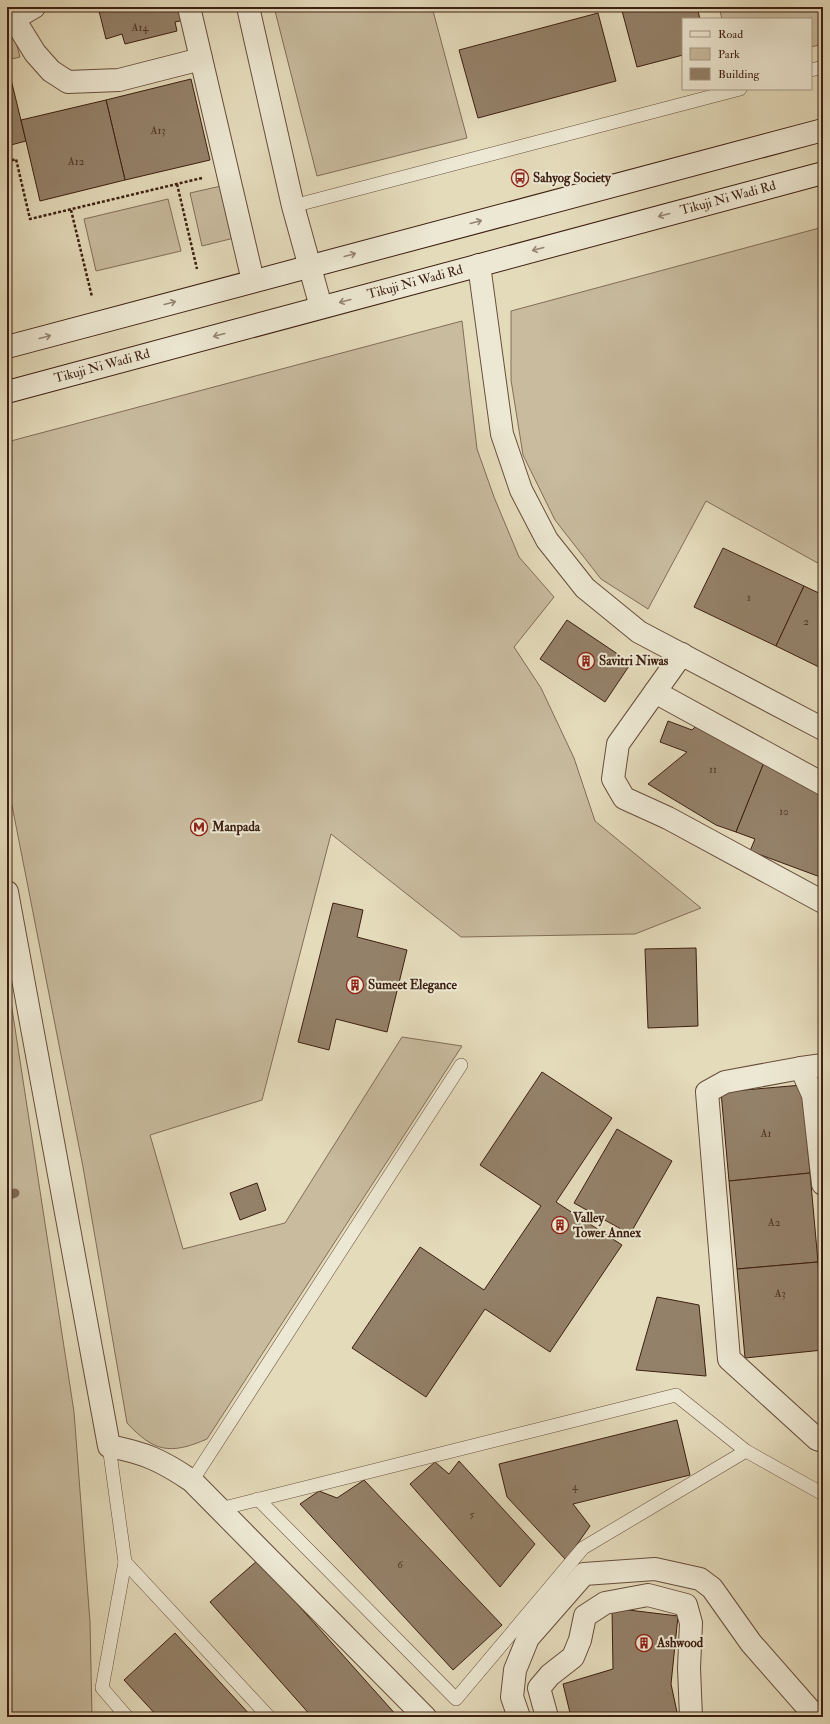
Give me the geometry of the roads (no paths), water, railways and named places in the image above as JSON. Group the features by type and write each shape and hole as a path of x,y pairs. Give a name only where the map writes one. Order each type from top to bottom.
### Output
{"street":[{"path":"34,7 11,21 35,53 51,71 68,82 118,80 201,59"},
{"path":"189,7 253,281"},
{"path":"248,7 293,206 321,307"},
{"path":"7,347 823,130"},
{"name":"Tikuji Ni Wadi Rd","path":"7,392 823,173"},
{"path":"479,265 502,434 521,490 547,540 585,588 639,632 823,729"},
{"path":"682,654 618,744 613,779 624,798 668,818 823,902"},
{"path":"655,692 823,784"},
{"path":"7,892 109,1446 139,1452 167,1464 192,1481 425,1717"},
{"path":"823,1065 724,1082 707,1092 729,1359 817,1439 823,1441"},
{"path":"801,1068 813,1095 823,1184"},
{"path":"519,1717 512,1697 515,1670 528,1638 584,1574 655,1569 700,1579 712,1588 751,1643 816,1717"},
{"path":"547,1717 540,1688 550,1675 573,1657 580,1640 585,1616 605,1603 648,1595 686,1605 691,1623 689,1668 691,1717"}],"lane":[{"path":"812,70 823,67"},
{"path":"293,206 736,90"},
{"path":"192,1481 461,1065"},
{"path":"220,1509 676,1395 746,1451 823,1494"},
{"path":"109,1446 124,1562 102,1688 127,1717"},
{"path":"258,1499 456,1699 583,1548 746,1451"},
{"path":"124,1562 269,1717"}],"waterway":[{"path":"7,1196 15,1193"}],"place":[{"name":"Sahyog Society","path":"520,178"},
{"name":"Savitri Niwas","path":"586,661"},
{"name":"Manpada","path":"199,827"},
{"name":"Sumeet Elegance","path":"355,985"},
{"name":"Valley Tower Annex","path":"560,1225"},
{"name":"Ashwood","path":"644,1643"}]}
